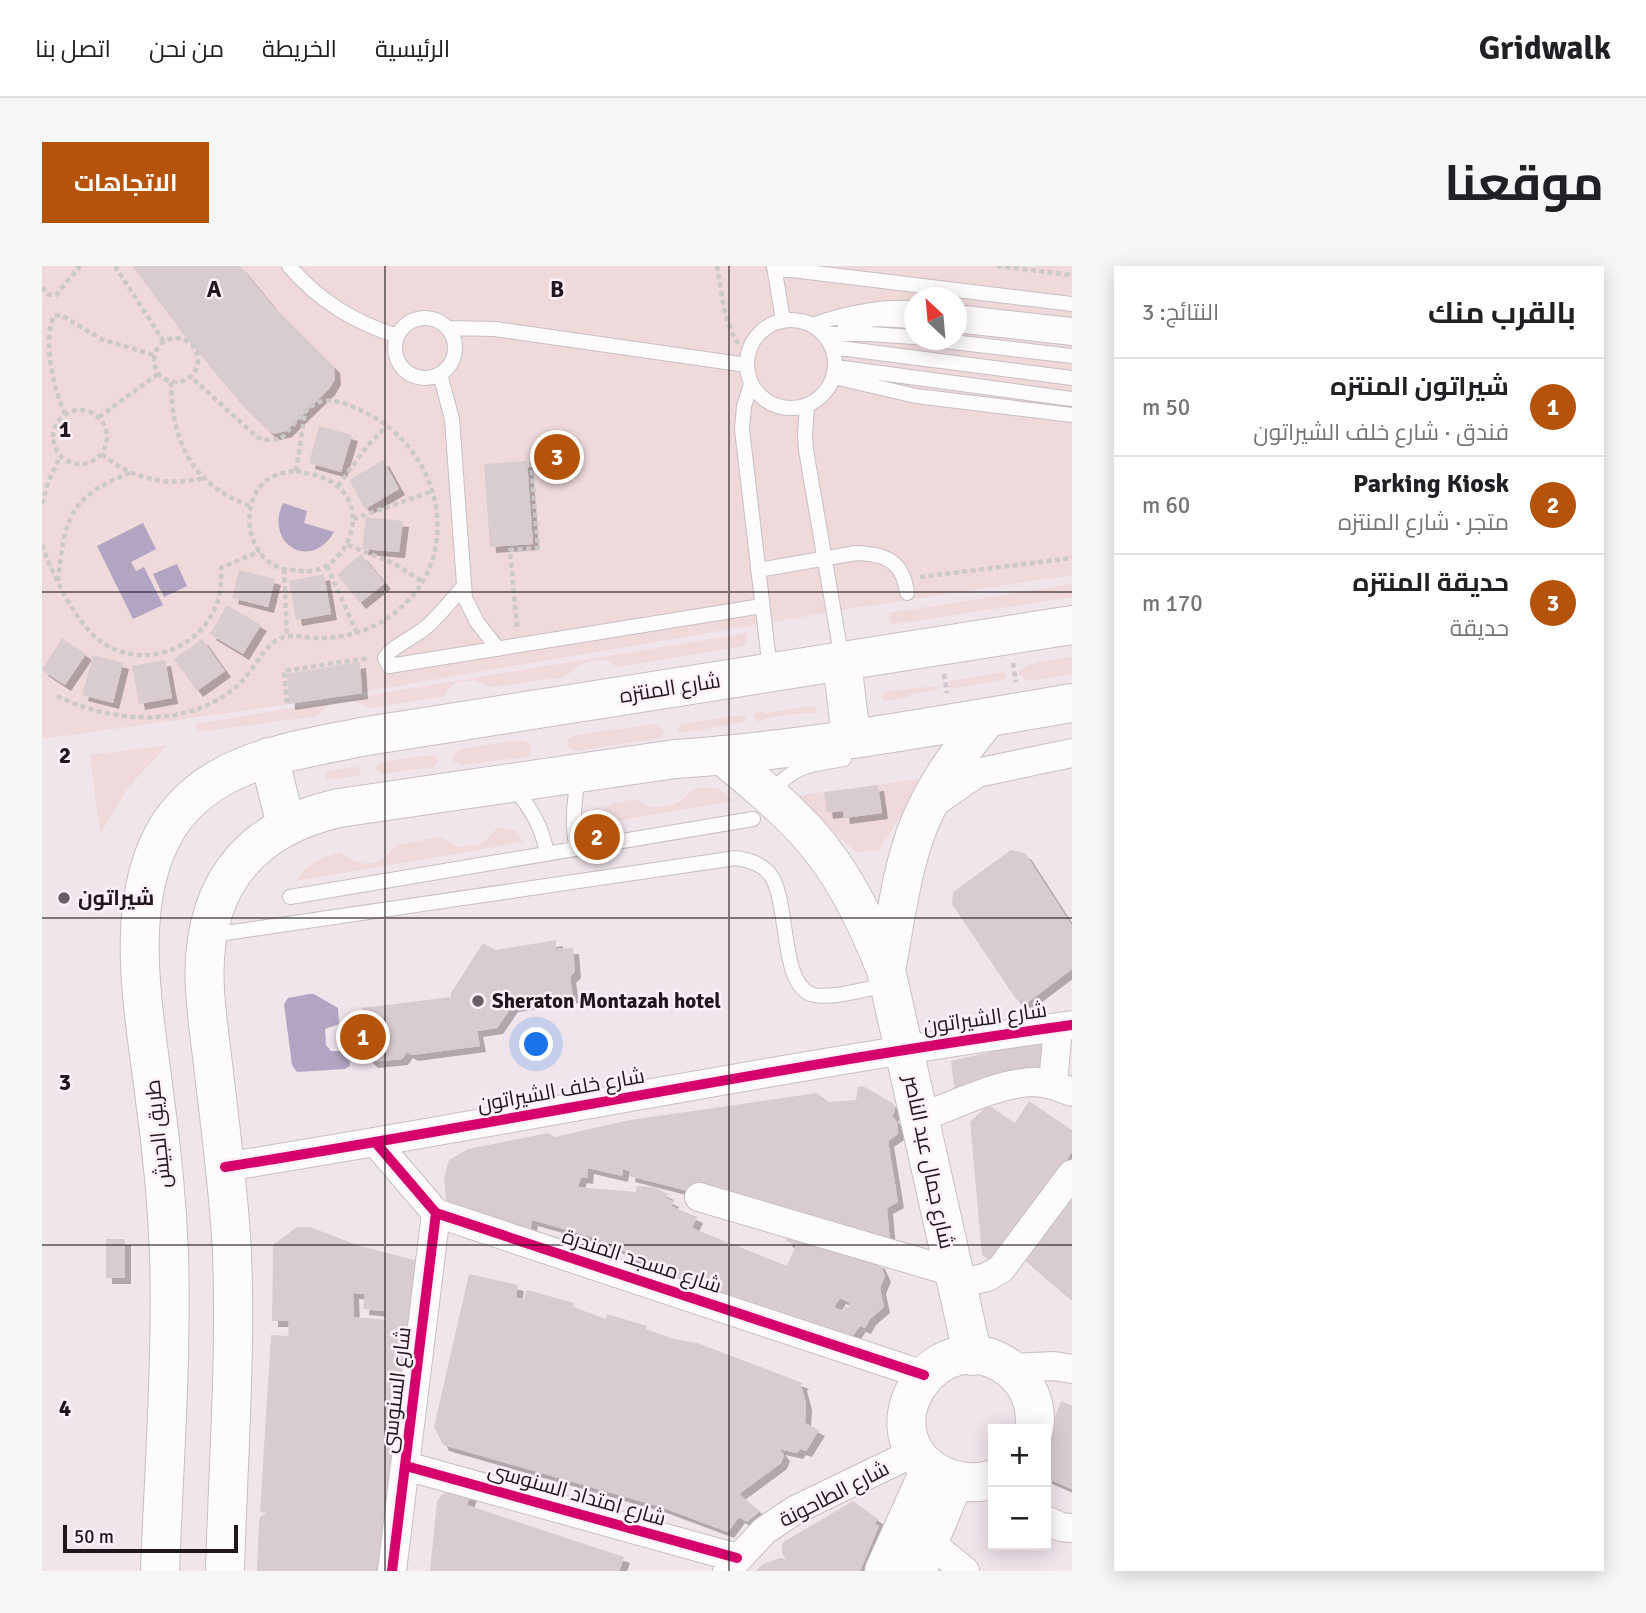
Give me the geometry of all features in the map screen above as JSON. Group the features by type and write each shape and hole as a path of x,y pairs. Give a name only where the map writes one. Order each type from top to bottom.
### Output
{"main road":[{"name":"شارع المنتزه","path":"269,757 360,737 1072,625"},
{"path":"842,661 854,748"},
{"path":"225,1571 234,1327 232,1251 203,977 207,936 220,895 234,871 252,850 286,825 303,817 339,808 675,759 854,748 951,723 1072,704"},
{"name":"شارع جمال عبد الناصر","path":"888,977 902,881 926,808 961,752 1004,715"},
{"name":"شارع جمال عبد الناصر","path":"722,755 761,806 808,832 840,874 866,920 888,977 973,1356"},
{"path":"269,757 286,825"},
{"name":"طريق الجيش","path":"160,1571 169,1332 169,1253 143,986 141,916 150,869 169,825 193,797 222,776 251,762 269,757"},
{"path":"927,1373 954,1278"},
{"path":"962,1474 909,1437 908,1404 914,1389 927,1373 957,1357 973,1356 998,1361 1021,1379 1029,1392 1034,1407 1034,1424"},
{"path":"923,1556 962,1474"},
{"path":"884,1571 962,1474"}],"street":[{"path":"926,808 977,773 1072,752"},
{"path":"919,1118 1016,1085 1034,1082 1062,1088 1065,1026"},
{"name":"شارع الشيراتون","path":"904,1049 1065,1026"},
{"name":"شارع خلف الشيراتون","path":"225,1167 376,1143 904,1049"},
{"path":"376,1143 436,1213"},
{"path":"954,1278 987,1278 1001,1269 1072,1174"},
{"name":"شارع جمال عبد الناصر","path":"699,1197 954,1278"},
{"name":"شارع مسجد المندرة","path":"436,1213 927,1373"},
{"name":"شارع السنوسى","path":"392,1571 436,1213"},
{"path":"1009,1368 1055,1366 1072,1369"},
{"name":"شارع امتداد السنوسى","path":"406,1466 732,1565"},
{"name":"شارع الطاحونة","path":"732,1565 764,1531 795,1510 962,1474"},
{"path":"1051,1522 1072,1528"},
{"path":"923,1556 965,1571"}],"lane":[{"path":"289,266 342,314 397,336"},
{"path":"783,320 775,267 1072,304"},
{"path":"822,334 861,311 904,308"},
{"path":"967,314 1072,325"},
{"path":"416,319 434,319 448,328 453,336 455,353 447,368 432,377 416,377 402,368 395,353 401,328 416,319"},
{"path":"822,334 877,319 904,320"},
{"path":"822,334 835,372 824,394 807,405 781,408 759,395 751,384 747,360 757,336 764,329 783,320 798,320 822,334 1072,378"},
{"path":"967,326 1072,338"},
{"path":"448,328 495,329 747,360"},
{"path":"822,334 904,336"},
{"path":"967,344 1072,356"},
{"path":"835,372 1072,399"},
{"path":"835,372 916,396 1072,415"},
{"path":"440,374 452,419 463,587 468,610 498,649"},
{"path":"751,384 744,406 742,429 771,672"},
{"path":"807,405 804,435 806,450 842,661"},
{"path":"758,570 856,553 869,554 892,561 901,568 906,586"},
{"path":"463,587 427,626 386,655 386,663 393,667 762,606"},
{"path":"290,897 577,849 761,806 782,779 796,769 854,748"},
{"path":"577,849 572,813 578,772"},
{"path":"509,782 537,818 547,853"},
{"path":"207,936 736,858 754,862 769,873 778,890 798,985 811,994 826,996 888,977"}],"path":[{"path":"42,287 48,295 56,295 80,266"},
{"path":"115,266 164,342"},
{"path":"717,266 730,329 747,360"},
{"path":"997,266 1072,275"},
{"path":"65,414 50,370 48,339 50,323 54,316 61,315 85,331 118,346 154,355"},
{"path":"172,338 184,340 193,346 197,368 186,381 171,382 158,374 154,355 164,342 172,338"},
{"path":"99,417 158,374"},
{"path":"57,696 106,714 138,718 180,713 219,698 237,686 278,639 288,636 320,639 357,633 391,616 407,603 423,582 435,552 438,532 433,491 417,457 387,426 358,409 331,401 314,404 280,439 264,440 257,437 191,377"},
{"path":"171,382 172,412 179,441 190,461 204,478 225,495 250,506"},
{"path":"83,410 99,417 107,435 102,454 95,460 77,465 60,457 52,439 58,421 65,414 83,410"},
{"path":"296,471 305,413"},
{"path":"338,486 367,446 387,426"},
{"path":"102,454 130,473 159,481 204,478"},
{"path":"42,504 48,482 60,457"},
{"path":"519,645 510,550 538,548 531,463"},
{"path":"296,471 320,476 338,486 349,502 353,519 348,545 340,556 327,566 309,572 284,569 269,561 260,551 249,527 250,506 259,488 269,478 282,472 296,471"},
{"path":"58,582 69,518 78,505 100,486 130,473"},
{"path":"353,519 433,491"},
{"path":"42,545 58,582 82,621 99,640 124,653 151,655 180,647 193,639 204,627 218,599 221,568 260,551"},
{"path":"348,545 395,564 423,582"},
{"path":"906,586 1072,558"},
{"path":"327,566 357,633"},
{"path":"284,569 288,636"},
{"path":"1004,715 1009,635"},
{"path":"940,645 951,723"},
{"path":"287,703 284,671 386,655"}],"shaded area":[{"path":"42,266 1072,266 1072,575 854,608 285,705 42,739"},
{"path":"283,503 307,511 304,523 334,532 324,544 313,550 292,548 284,541 280,530 279,517"},
{"path":"143,523 156,549 131,562 136,571 144,567 163,605 133,619 97,546"},
{"path":"177,564 187,586 164,597 153,574"},
{"path":"1072,584 1072,597 890,623 889,613"},
{"path":"747,633 745,645 740,647 617,667 606,660 592,660 578,666 565,677 492,687 473,680 455,683 442,697 369,708 354,701 344,701 330,704 317,716 198,732 195,724"},
{"path":"1072,657 1072,674 1027,681 1018,673 1029,665"},
{"path":"1003,672 1007,677 1005,679 951,689 948,687 949,681"},
{"path":"936,686 939,688 937,690 911,694 909,697 885,701 881,697 884,692"},
{"path":"816,707 816,713 780,716 759,722 753,717 758,711 766,713"},
{"path":"742,715 746,718 742,723 682,733 678,730 680,724"},
{"path":"655,724 664,731 660,738 575,751 568,747 568,739 575,735"},
{"path":"522,740 530,743 532,747 529,755 525,757 463,765 454,762 453,756 460,749"},
{"path":"168,745 129,786 100,834 90,755"},
{"path":"436,756 439,761 433,767 381,774 375,769 380,762"},
{"path":"356,767 361,769 360,775 327,780 324,776 328,771"},
{"path":"924,778 879,850 856,852 797,800 796,796 824,792 827,813 843,811 844,818 882,813 878,785"},
{"path":"704,787 720,789 734,801 594,825 599,812 610,805 637,799 651,806 670,805 680,801 692,790"},
{"path":"498,827 516,830 523,842 296,881 315,862 340,852 363,863 377,862 396,845 440,837 460,847 477,845"},
{"path":"314,994 338,1008 339,1024 325,1029 326,1045 331,1051 349,1053 350,1066 345,1069 297,1072 292,1065 284,1004 288,998"}],"building":[{"path":"132,266 240,266 272,305 334,367 335,379 329,389 286,431 274,434 241,404"},
{"path":"319,426 352,435 341,472 309,463"},
{"path":"383,460 399,489 365,509 349,480"},
{"path":"527,461 533,544 490,547 484,464"},
{"path":"366,517 403,521 399,552 362,549"},
{"path":"361,554 385,583 360,603 337,575"},
{"path":"239,570 275,579 268,607 232,598"},
{"path":"324,574 331,614 296,620 289,581"},
{"path":"227,605 261,625 243,654 210,634"},
{"path":"62,638 86,654 65,685 42,670"},
{"path":"202,639 225,671 197,691 174,659"},
{"path":"93,655 123,663 113,703 82,695"},
{"path":"165,660 172,698 139,704 132,666"},
{"path":"360,662 362,693 289,704 287,674"},
{"path":"878,785 882,813 844,818 843,811 827,813 824,792"},
{"path":"605,830 606,842 590,844 588,833"},
{"path":"1011,850 1025,853 1072,926 1072,969 1027,1003 1016,999 952,904 953,892"},
{"name":"Sheraton Montazah hotel","path":"557,940 555,949 573,948 575,972 570,977 573,997 512,1006 497,1028 477,1031 480,1046 412,1055 407,1052 402,1059 372,1062 367,1057 362,1008 451,997 483,943 495,950"},
{"path":"1047,1039 1043,1074 955,1093 951,1061"},
{"path":"863,1086 894,1104 892,1116 897,1122 898,1134 888,1141 898,1202 887,1208 890,1242 629,1176 630,1171 623,1169 622,1176 588,1168 587,1178 581,1177 578,1187 636,1192 637,1186 653,1187 668,1194 666,1198 673,1201 671,1206 697,1217 692,1228 787,1266 796,1245 786,1241 791,1228 879,1263 885,1276 880,1288 884,1307 870,1319 865,1328 860,1326 851,1338 822,1335 624,1255 626,1252 595,1238 532,1220 529,1238 456,1210 446,1199 444,1178 449,1160 468,1149 548,1133 555,1137 630,1120 817,1093 829,1102 856,1100 858,1087","holes":["840,1298 850,1303 843,1311 834,1307"]},
{"path":"1029,1101 1072,1130 1072,1152 1008,1247 993,1260 988,1259 982,1255 970,1122 988,1105 1015,1123"},
{"path":"1072,1188 1072,1300 1020,1255"},
{"path":"297,1227 310,1227 357,1245 429,1264 382,1571 257,1571 259,1522 260,1517 267,1513 260,1512 271,1335 288,1336 289,1321 272,1321 273,1245","holes":["353,1293 365,1294 363,1309 384,1311 386,1320 354,1317"]},
{"path":"106,1239 125,1239 125,1278 106,1278"},
{"path":"469,1274 518,1285 516,1298 524,1299 527,1290 574,1303 573,1307 606,1319 607,1314 647,1326 646,1329 674,1339 697,1343 803,1383 805,1423 819,1430 806,1451 800,1449 797,1453 779,1449 784,1455 781,1463 739,1494 760,1511 747,1522 739,1517 728,1532 661,1507 443,1445 434,1427"},
{"path":"1061,1401 1072,1406 1072,1489 1051,1480 1051,1426"},
{"path":"454,1488 472,1492 467,1505 624,1557 619,1571 430,1571 437,1501"},
{"path":"853,1501 878,1519 875,1524 879,1526 860,1571 756,1571 763,1564 780,1558 786,1559 782,1554 782,1543"}],"cycle path":[{"path":"225,1167 860,1057 1072,1025"},
{"path":"376,1143 436,1213 924,1375"},
{"path":"392,1571 436,1213"},
{"path":"406,1466 737,1558"}],"place":[{"name":"حديقة المنتزه","path":"557,457"},
{"name":"Parking Kiosk","path":"597,837"},
{"name":"شيراتون","path":"64,898"},
{"name":"Sheraton Montazah hotel","path":"478,1001"},
{"name":"شيراتون المنتزه","path":"363,1037"}]}
